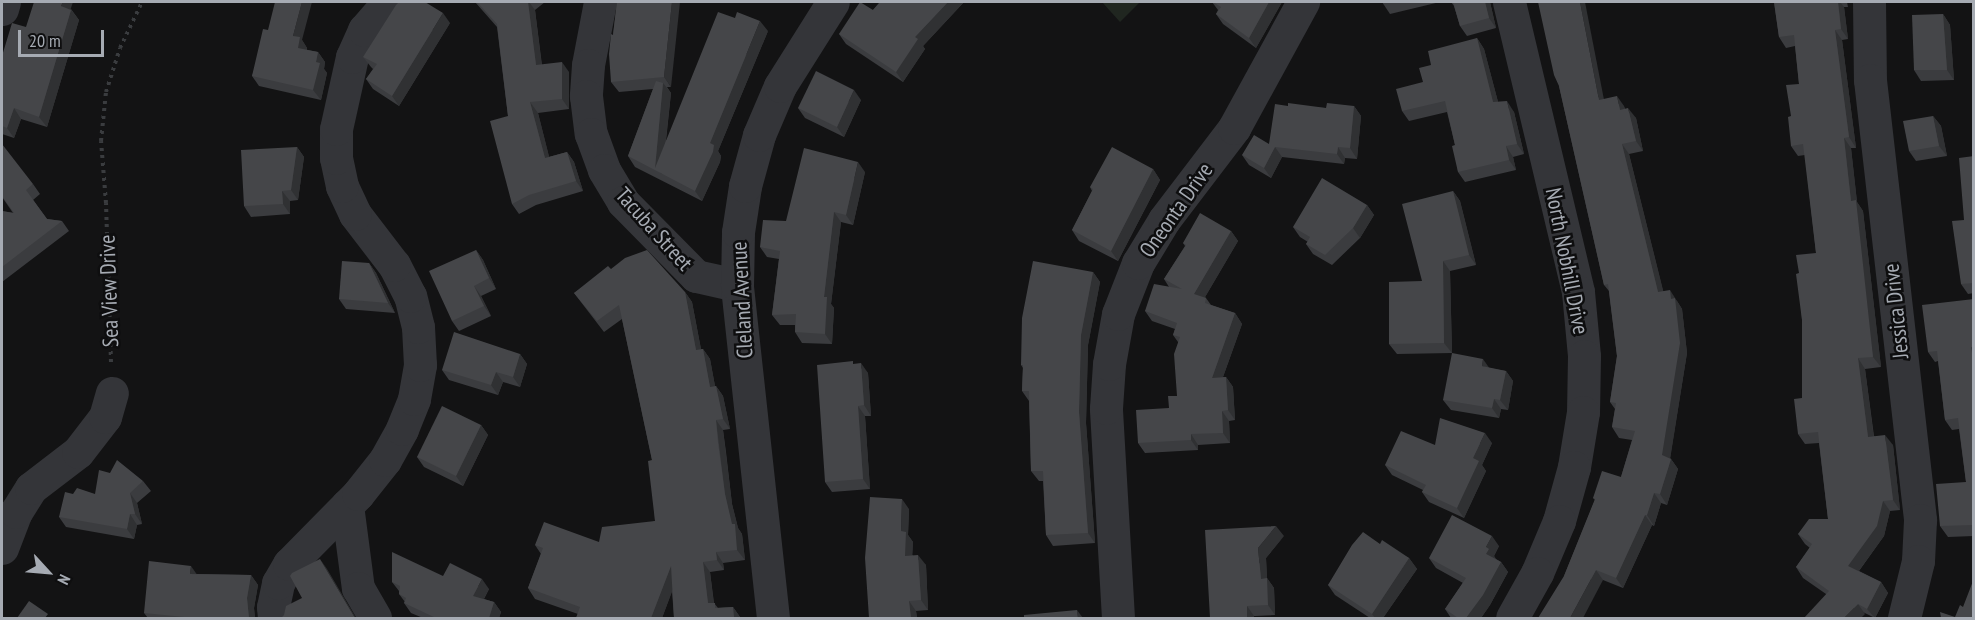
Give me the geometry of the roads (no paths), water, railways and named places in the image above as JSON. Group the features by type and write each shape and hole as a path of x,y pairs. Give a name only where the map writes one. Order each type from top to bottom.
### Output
{"street":[{"path":"2,9 4,2"},
{"path":"274,618 273,607 278,583 289,564 347,505 385,460 402,429 414,399 420,364 418,327 410,296 394,265 355,214 342,186 336,158 336,129 352,57 364,30 388,2"},
{"name":"Tacuba Street","path":"600,2 588,65 586,96 591,134 604,170 624,202 696,276 737,285"},
{"name":"Cleland Avenue","path":"773,618 737,285 739,220 745,186 759,135 780,86 833,2"},
{"name":"Oneonta Drive","path":"1118,618 1106,408 1109,364 1118,314 1138,263 1164,220 1234,128 1303,2"},
{"name":"North Nobhill Drive","path":"1509,2 1578,292 1584,356 1582,412 1574,467 1559,521 1537,573 1512,618"},
{"name":"Jessica Drive","path":"1869,2 1870,80 1920,520 1918,561 1904,618"},
{"path":"2,548 16,512 32,488 78,452 105,417 112,393"},
{"path":"347,505 358,588 375,618"}]}
